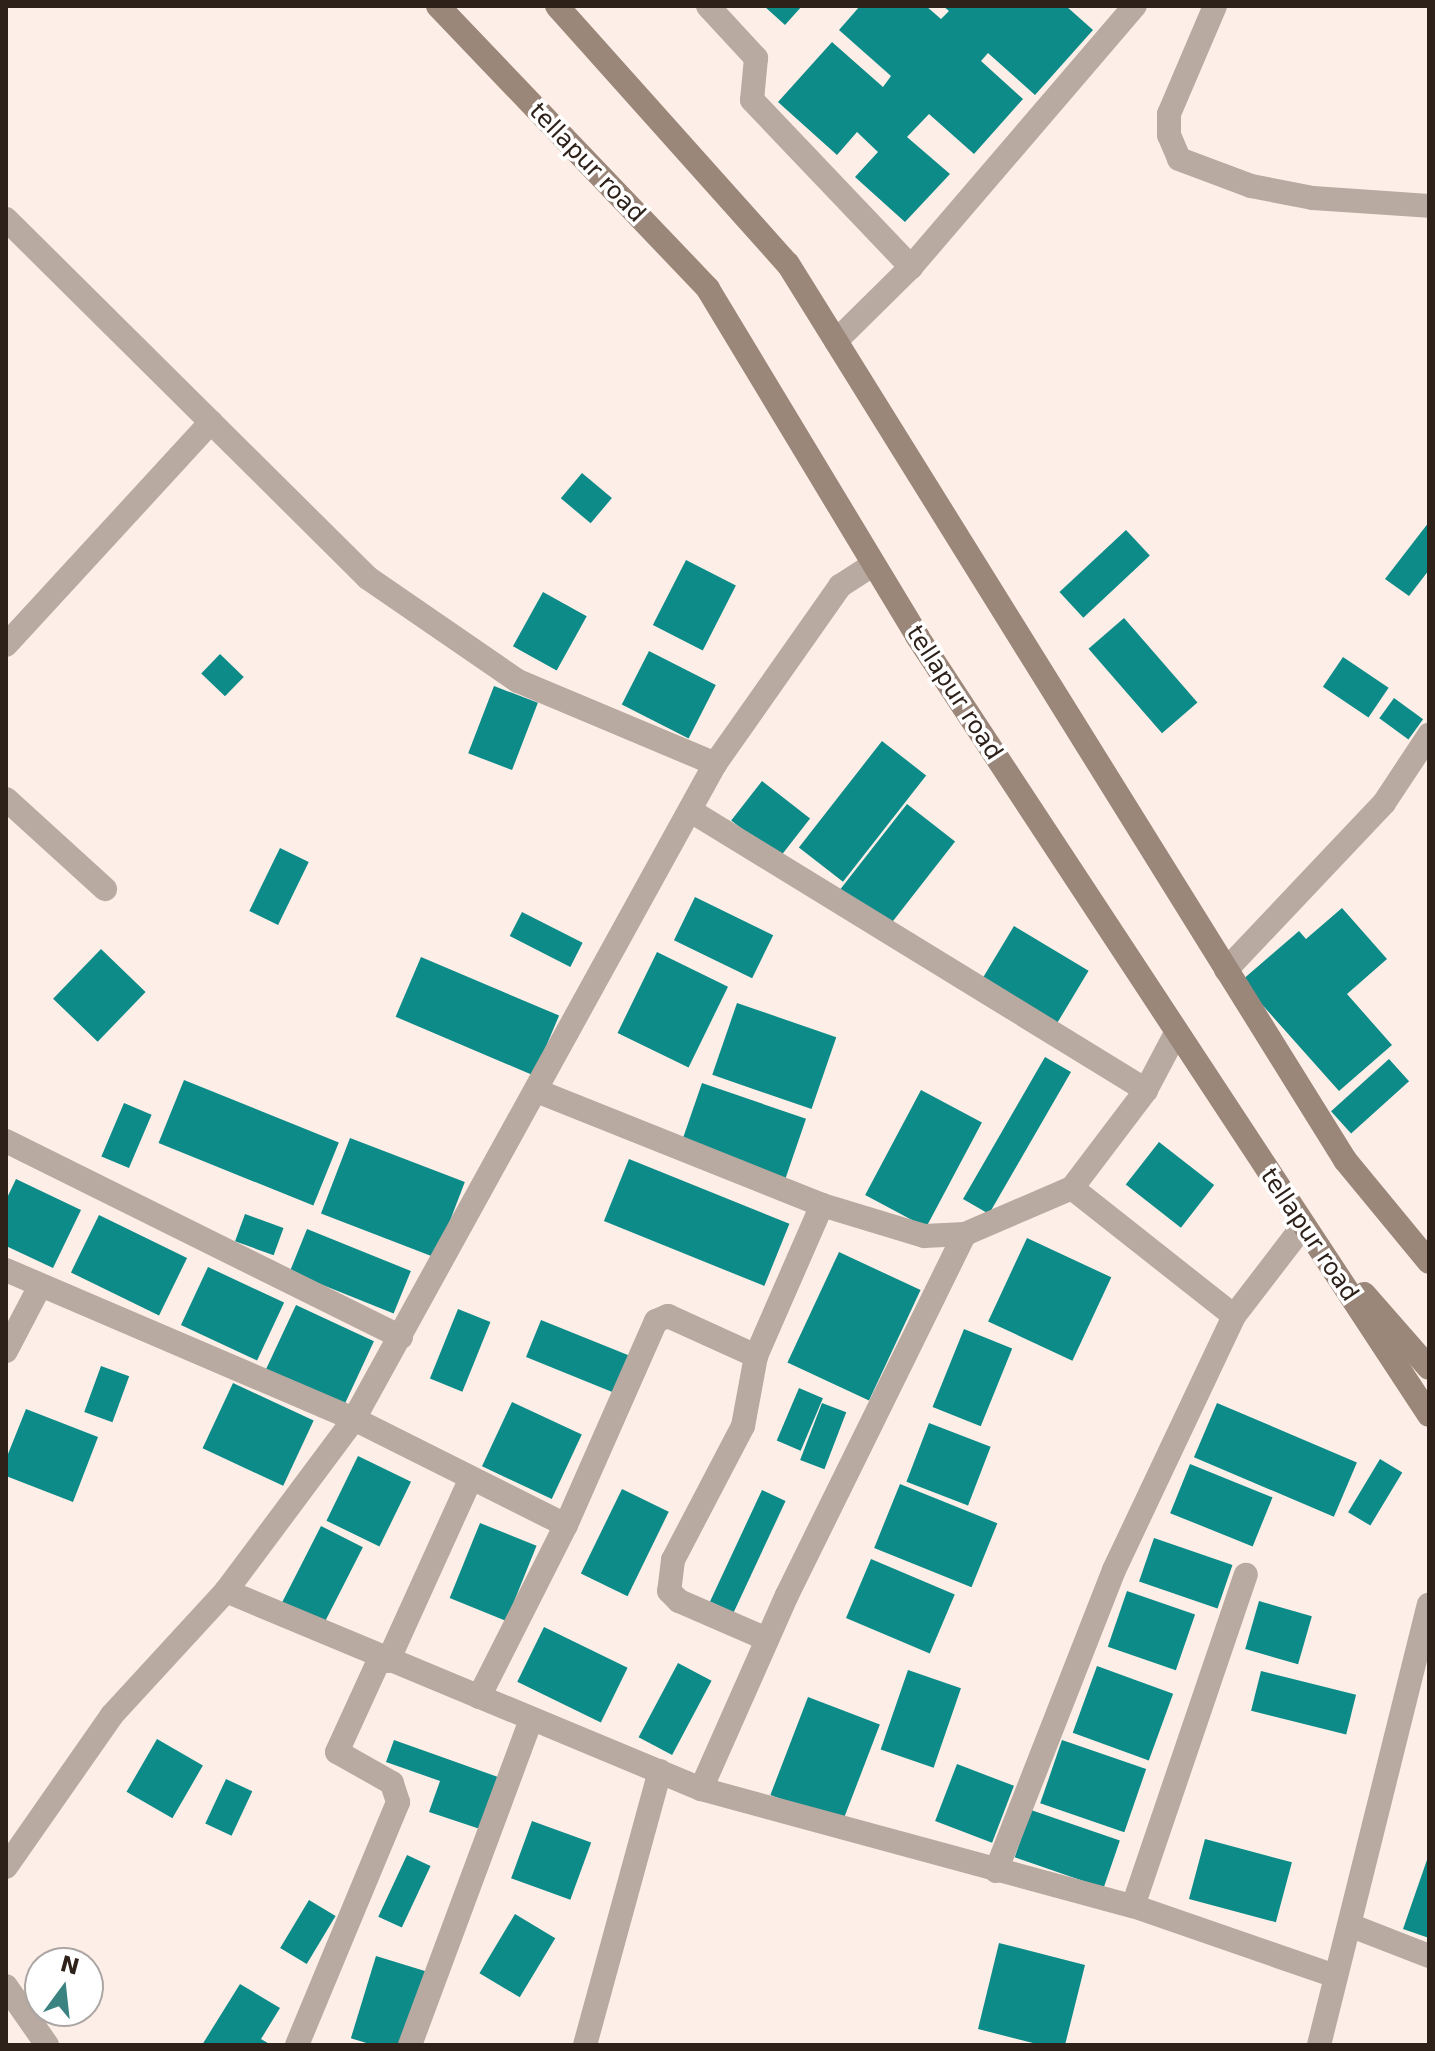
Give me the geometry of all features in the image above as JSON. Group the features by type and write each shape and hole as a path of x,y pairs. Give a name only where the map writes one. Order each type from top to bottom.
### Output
{"street":[{"name":"tellapur road","path":"438,6 708,289 874,564 1176,1033 1429,1415"},
{"path":"557,6 788,264 1345,1160 1429,1260"},
{"path":"708,6 756,58 752,100 911,267"},
{"path":"836,341 911,267 1135,6"},
{"path":"1215,6 1169,114 1169,135 1179,159 1212,174 1297,195 1429,206"},
{"path":"6,219 368,578 518,681 715,764"},
{"path":"6,645 211,422"},
{"path":"6,1867 112,1715 226,1591 354,1419 715,764 840,586 874,564"},
{"path":"1226,970 1384,803 1429,735"},
{"path":"6,799 105,889"},
{"path":"691,811 1146,1090"},
{"path":"537,1091 822,1205 924,1236 965,1234 1072,1188 1146,1090 1176,1033"},
{"path":"6,1141 401,1337"},
{"path":"1072,1188 1234,1316"},
{"path":"767,1639 679,1601 668,1582 673,1560 743,1426 756,1356 822,1205"},
{"path":"996,1871 1114,1570 1234,1316 1303,1226 1429,1368"},
{"path":"701,1789 767,1639 965,1234"},
{"path":"6,1270 354,1419 470,1480 566,1525"},
{"path":"6,1351 40,1286"},
{"path":"479,1697 566,1525 656,1321 668,1316 756,1356"},
{"path":"297,2045 398,1802 392,1783 337,1752 470,1480"},
{"path":"1133,1906 1246,1575"},
{"path":"226,1591 701,1789 1133,1906 1335,1976"},
{"path":"1319,2045 1335,1976 1352,1926 1400,1705 1429,1605"},
{"path":"410,2045 531,1719"},
{"path":"585,2045 660,1771"},
{"path":"1352,1926 1429,1956"},
{"path":"6,1986 47,2045"}],"building":[{"path":"764,6 802,6 785,25"},
{"path":"860,6 926,6 941,19 949,11 943,6 1066,6 1093,30 1035,95 988,53 981,61 1023,99 974,154 929,114 907,137 950,174 905,222 855,177 878,152 857,132 837,155 778,102 832,42 883,87 891,76 839,30"},
{"path":"582,473 612,498 591,523 561,498"},
{"path":"1429,522 1429,570 1409,596 1385,579"},
{"path":"1126,530 1150,556 1083,618 1059,592"},
{"path":"686,560 736,585 703,650 653,625"},
{"path":"543,592 587,616 557,670 513,646"},
{"path":"1124,618 1197,703 1162,733 1089,649"},
{"path":"649,651 716,685 689,739 622,704"},
{"path":"220,654 244,677 225,696 201,673"},
{"path":"1343,657 1389,688 1368,718 1323,687"},
{"path":"494,686 538,703 512,770 468,753"},
{"path":"1394,698 1423,719 1408,739 1379,718"},
{"path":"882,741 926,775 843,882 799,847"},
{"path":"762,781 810,819 779,858 731,820"},
{"path":"907,804 955,842 889,927 841,889"},
{"path":"280,848 309,862 278,925 249,911"},
{"path":"695,897 773,935 752,978 674,940"},
{"path":"1342,908 1387,959 1347,994 1392,1045 1339,1091 1241,981 1299,931 1306,939"},
{"path":"522,912 583,943 570,967 510,936"},
{"path":"1014,926 1089,971 1056,1025 982,980"},
{"path":"101,949 146,992 98,1042 53,999"},
{"path":"657,952 728,987 689,1068 618,1033"},
{"path":"421,957 559,1016 534,1075 396,1017"},
{"path":"737,1003 836,1037 812,1109 712,1075"},
{"path":"1045,1057 1071,1072 989,1214 963,1199"},
{"path":"1389,1059 1409,1081 1351,1133 1331,1111"},
{"path":"184,1080 339,1143 313,1206 159,1143"},
{"path":"702,1083 806,1119 784,1182 680,1146"},
{"path":"921,1090 982,1122 926,1227 865,1195"},
{"path":"124,1103 152,1115 129,1168 101,1156"},
{"path":"350,1138 465,1182 436,1258 321,1214"},
{"path":"1159,1142 1214,1185 1181,1228 1126,1185"},
{"path":"629,1159 789,1224 764,1286 604,1221"},
{"path":"16,1179 81,1210 53,1268 6,1246 6,1200"},
{"path":"245,1214 284,1228 274,1255 235,1241"},
{"path":"99,1215 187,1258 159,1315 71,1273"},
{"path":"307,1229 411,1271 394,1314 290,1272"},
{"path":"1027,1238 1111,1277 1072,1361 988,1321"},
{"path":"839,1252 921,1290 869,1401 787,1363"},
{"path":"208,1267 284,1302 257,1361 181,1325"},
{"path":"296,1305 374,1341 343,1408 265,1372"},
{"path":"458,1309 490,1322 462,1392 430,1379"},
{"path":"541,1320 629,1356 614,1393 526,1357"},
{"path":"964,1329 1012,1348 981,1426 933,1407"},
{"path":"101,1366 129,1376 112,1422 84,1412"},
{"path":"233,1383 314,1421 283,1486 203,1448"},
{"path":"799,1388 823,1398 801,1451 777,1440"},
{"path":"512,1402 582,1435 552,1499 482,1466"},
{"path":"822,1403 846,1412 824,1469 800,1460"},
{"path":"1217,1403 1357,1462 1334,1517 1194,1457"},
{"path":"26,1409 98,1437 73,1502 6,1476 6,1459"},
{"path":"929,1423 991,1447 968,1505 906,1482"},
{"path":"358,1456 411,1482 379,1547 326,1521"},
{"path":"1380,1459 1402,1472 1370,1526 1348,1512"},
{"path":"1190,1464 1273,1497 1253,1546 1170,1513"},
{"path":"900,1484 997,1523 972,1587 874,1548"},
{"path":"622,1489 669,1512 628,1596 581,1573"},
{"path":"762,1490 786,1501 734,1612 710,1601"},
{"path":"480,1523 537,1546 506,1621 450,1598"},
{"path":"321,1526 363,1547 323,1625 282,1604"},
{"path":"1154,1538 1232,1565 1218,1609 1139,1581"},
{"path":"871,1559 955,1595 930,1653 846,1618"},
{"path":"1127,1591 1195,1614 1176,1670 1108,1647"},
{"path":"1259,1601 1312,1616 1298,1664 1245,1649"},
{"path":"544,1627 628,1668 601,1723 517,1682"},
{"path":"678,1663 712,1681 672,1755 639,1737"},
{"path":"1097,1666 1173,1694 1149,1760 1073,1733"},
{"path":"908,1670 961,1688 934,1768 881,1749"},
{"path":"1261,1671 1356,1695 1346,1734 1251,1711"},
{"path":"808,1697 880,1725 842,1823 770,1795"},
{"path":"157,1739 203,1766 172,1818 126,1792"},
{"path":"394,1740 498,1777 480,1829 429,1812 440,1781 386,1762"},
{"path":"1062,1740 1146,1769 1124,1832 1040,1803"},
{"path":"957,1764 1014,1786 992,1843 935,1821"},
{"path":"226,1779 252,1791 232,1836 205,1823"},
{"path":"1031,1810 1120,1841 1104,1888 1015,1857"},
{"path":"532,1821 591,1843 570,1900 511,1878"},
{"path":"1205,1839 1292,1862 1276,1922 1189,1899"},
{"path":"1429,1854 1429,1938 1403,1929"},
{"path":"407,1855 431,1866 402,1928 378,1917"},
{"path":"309,1900 336,1916 307,1964 280,1948"},
{"path":"515,1914 555,1938 520,1997 479,1973"},
{"path":"999,1943 1085,1965 1065,2045 1041,2045 978,2029"},
{"path":"376,1956 426,1971 403,2045 373,2045 351,2038"},
{"path":"240,1984 280,2008 261,2039 271,2045 202,2045"}]}
